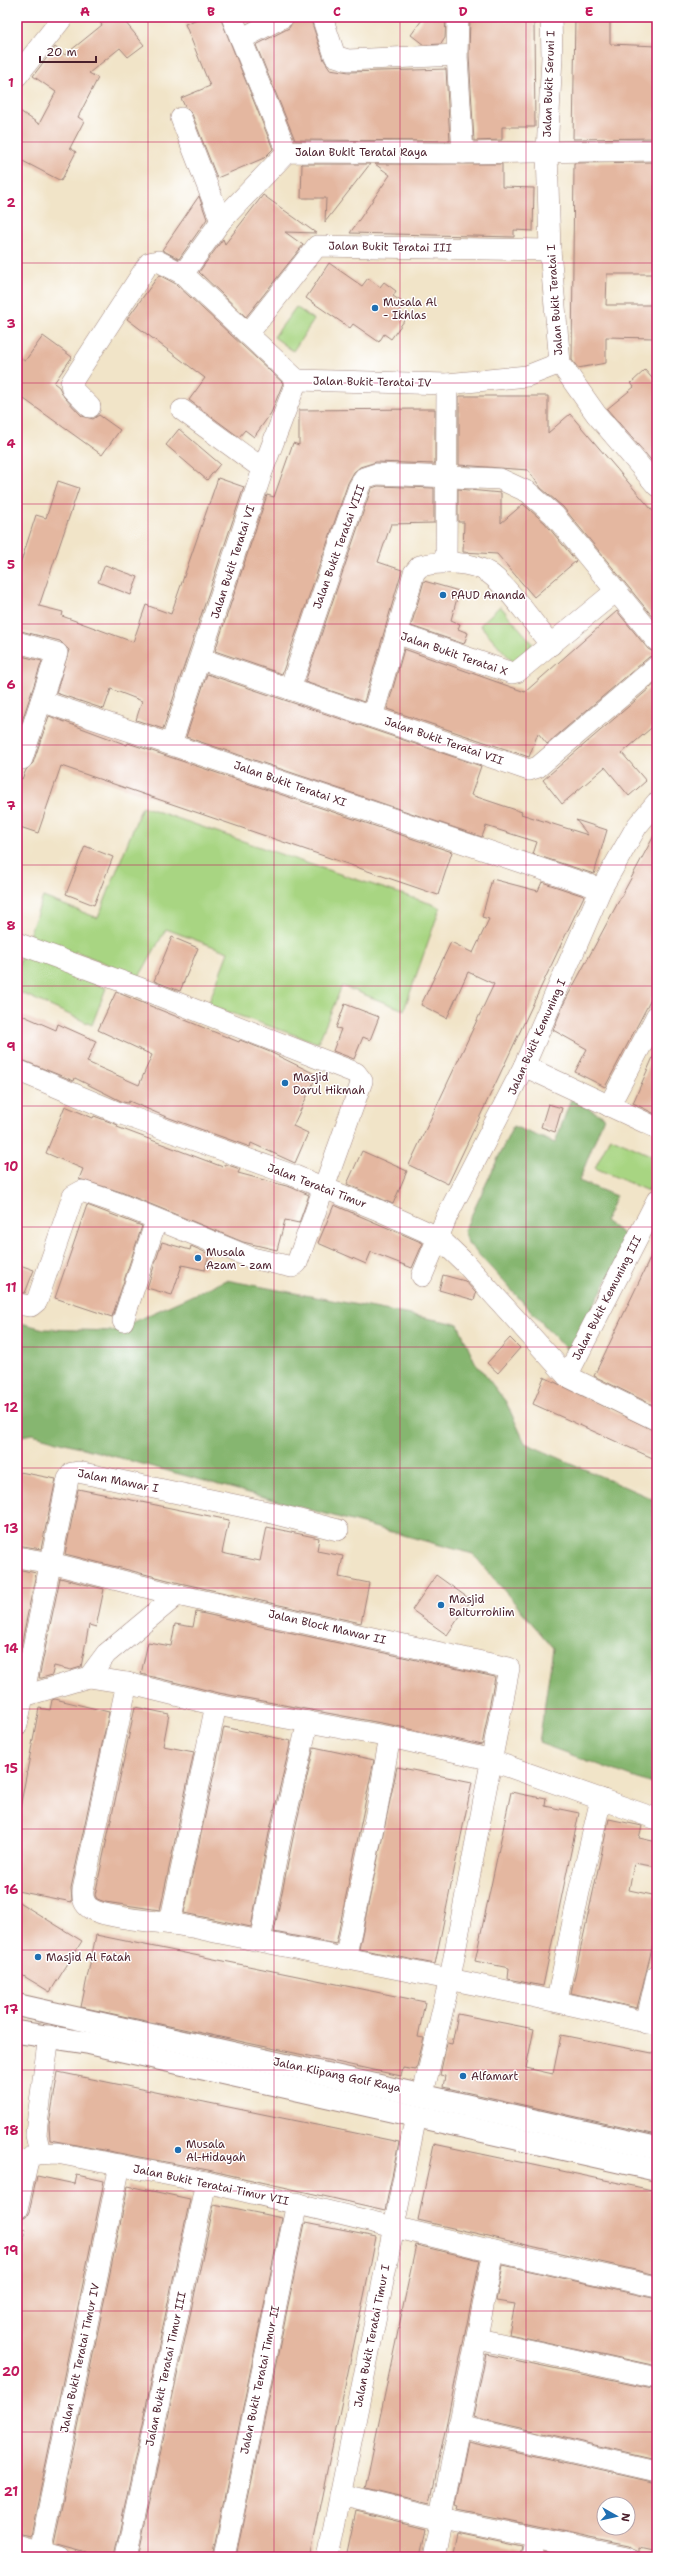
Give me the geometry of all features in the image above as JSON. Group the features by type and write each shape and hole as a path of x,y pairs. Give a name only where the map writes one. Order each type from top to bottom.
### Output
{"main road":[{"name":"Jalan Klipang Golf Raya","path":"17,2005 423,2094 657,2148"},
{"name":"Jalan Klipang Golf Raya","path":"17,2032 49,2036 316,2093 657,2170"},
{"path":"316,2093 318,2071"}],"street":[{"path":"17,76 63,17"},
{"path":"232,17 287,152"},
{"path":"241,38 283,17"},
{"path":"322,17 335,56 348,60 457,55"},
{"path":"458,17 457,55 463,153"},
{"name":"Jalan Bukit Seruni I","path":"547,151 552,57 551,17"},
{"path":"181,118 221,221"},
{"name":"Jalan Bukit Teratai Raya","path":"183,274 221,221 287,152 463,153 657,150"},
{"name":"Jalan Bukit Teratai I","path":"547,151 550,250 560,363 596,414 657,486"},
{"name":"Jalan Bukit Teratai III","path":"248,334 317,246 550,250"},
{"path":"90,407 72,389 71,383 149,264 158,261 183,274 297,380"},
{"name":"Jalan Bukit Teratai IV","path":"297,380 447,384 527,376 560,363"},
{"name":"Jalan Bukit Teratai VI","path":"171,744 201,659 263,469 297,380"},
{"name":"Jalan Bukit Teratai IV","path":"446,563 448,476 447,384"},
{"path":"182,410 263,469"},
{"name":"Jalan Bukit Teratai VIII","path":"290,689 359,487 364,478 376,474 500,479 528,492 554,515 657,641"},
{"path":"396,633 414,573 420,566 446,563 469,566 489,572 551,645"},
{"name":"Jalan Bukit Teratai X","path":"372,717 396,633 512,673 518,672 616,591"},
{"path":"17,642 58,653 41,701 27,750 22,758 17,760"},
{"name":"Jalan Bukit Teratai VII","path":"201,659 523,769 534,769 657,666"},
{"name":"Jalan Bukit Teratai XI","path":"41,701 601,889"},
{"name":"Jalan Bukit Kemuning I","path":"422,1276 438,1237 524,1066 601,889 637,826 657,802"},
{"path":"17,943 137,986 359,1075 362,1086 297,1264 292,1268 252,1258 88,1192 77,1193 73,1196 60,1227 36,1301 31,1306 17,1304"},
{"path":"609,1106 657,1015"},
{"path":"524,1066 657,1128"},
{"name":"Jalan Teratai Timur","path":"17,1070 119,1113 376,1209 438,1237 464,1262 568,1376"},
{"name":"Jalan Bukit Kemuning III","path":"568,1376 651,1226 657,1200"},
{"path":"123,1321 156,1220"},
{"path":"568,1376 655,1414"},
{"name":"Jalan Mawar I","path":"17,1725 20,1696 51,1563 68,1480 72,1473 78,1472 268,1512 338,1530"},
{"name":"Jalan Block Mawar II","path":"17,1557 51,1563 177,1595 509,1668 492,1762"},
{"path":"89,1677 106,1654 177,1595"},
{"path":"20,1696 89,1677 127,1683 216,1705 390,1737 492,1762 657,1819"},
{"path":"127,1683 93,1836 82,1896 92,1909 103,1913 170,1922 345,1959 450,1978 557,2000 651,2024 657,1976"},
{"path":"170,1922 216,1705"},
{"path":"260,1941 281,1835 308,1722"},
{"path":"345,1959 378,1809 390,1737"},
{"path":"423,2094 450,1978 492,1762"},
{"path":"557,2000 601,1799"},
{"path":"17,2209 34,2156 49,2036"},
{"name":"Jalan Bukit Teratai Timur I","path":"328,2557 416,2116"},
{"name":"Jalan Bukit Teratai Timur VII","path":"34,2156 57,2153 206,2182 494,2251 657,2287"},
{"name":"Jalan Bukit Teratai Timur IV","path":"40,2551 120,2166"},
{"name":"Jalan Bukit Teratai Timur III","path":"126,2557 206,2182"},
{"name":"Jalan Bukit Teratai Timur II","path":"224,2557 297,2203"},
{"path":"433,2557 458,2426 478,2339 494,2251"},
{"path":"478,2339 657,2378"},
{"path":"458,2426 657,2471"},
{"path":"340,2495 441,2519 534,2548 628,2557"},
{"path":"17,2545 60,2557"}],"green space":[{"path":"296,307 314,320 293,351 274,337"},
{"path":"500,606 533,644 513,662 480,625"},
{"path":"142,806 440,908 404,1010 342,986 318,1043 208,1005 228,952 166,929 139,977 75,951 66,972 106,988 92,1025 17,991 17,968 43,897 98,918"},
{"path":"571,1099 604,1117 579,1181 616,1196 605,1221 630,1239 568,1351 468,1243 464,1231 513,1126 555,1143"},
{"path":"610,1137 657,1158 657,1170 648,1191 595,1168"},
{"path":"226,1280 458,1324 475,1362 506,1402 525,1443 657,1501 657,1786 539,1743 553,1648 473,1554 32,1434 17,1437 17,1322 44,1329 113,1331"}],"building":[{"path":"96,17 121,17 144,45 128,57 120,48 89,73 98,78 78,117 84,121 70,148 76,152 61,181 17,158 17,109 39,124 56,92 33,76 55,47 65,55 102,25"},
{"path":"202,17 220,17 273,149 264,158 217,178 192,114 185,107 181,98 210,86 185,24"},
{"path":"295,17 310,17 324,60 330,69 349,72 446,69 450,141 295,140 256,45 289,28"},
{"path":"424,17 446,17 445,38 441,44 424,45 411,35"},
{"path":"470,17 501,17 501,21 534,21 535,127 502,127 502,140 474,141 469,55"},
{"path":"575,17 610,17 610,44 657,46 656,138 573,139"},
{"path":"655,162 654,274 607,274 606,305 654,305 654,338 606,337 606,363 578,368 572,360 574,163"},
{"path":"302,164 370,164 325,222 326,198 301,198"},
{"path":"375,164 502,164 502,187 534,188 533,231 514,230 514,237 350,233 390,175"},
{"path":"263,195 316,233 285,232 303,245 246,317 199,272 223,239 225,244"},
{"path":"199,196 207,219 179,259 162,250"},
{"path":"329,263 362,286 368,278 380,287 384,282 396,291 393,296 405,304 399,312 407,317 391,339 384,334 379,342 353,324 350,328 306,298"},
{"path":"159,275 176,284 283,383 271,413 254,437 245,430 239,437 189,400 205,378 127,319"},
{"path":"43,336 72,357 54,383 59,387 64,397 82,416 93,419 99,415 120,430 102,455 17,394 17,356 25,361"},
{"path":"645,370 657,384 657,467 607,409 634,387 631,383"},
{"path":"459,396 548,396 548,433 570,414 657,516 657,622 563,507 541,488 528,470 459,465"},
{"path":"435,409 435,464 376,462 360,467 354,472 348,483 282,674 215,651 267,495 274,497 293,443 299,445 299,410"},
{"path":"179,429 220,464 207,480 166,445"},
{"path":"218,478 244,487 163,729 136,720 142,701 111,689 104,709 56,693 69,650 60,641 17,630 17,574 36,515 46,518 58,481 79,488 39,606 63,612 62,616 133,642 146,605 171,614"},
{"path":"378,486 434,488 434,523 391,524 378,562 402,570 364,702 305,682 370,492 372,488"},
{"path":"458,489 501,493 501,523 523,504 545,523 576,561 534,597 497,554 463,552 464,522 458,522"},
{"path":"105,565 138,577 131,595 98,582"},
{"path":"424,581 459,591 451,620 460,624 458,629 468,633 464,644 411,626"},
{"path":"617,611 648,649 657,654 649,657 547,744 538,733 529,757 387,709 404,649 525,692"},
{"path":"17,655 42,661 20,727 17,726"},
{"path":"207,674 481,766 471,795 522,812 521,814 588,835 576,820 607,830 594,874 533,854 537,842 486,826 482,837 186,737"},
{"path":"657,682 657,723 622,753 646,781 629,796 605,767 562,804 543,780"},
{"path":"49,716 127,745 128,743 452,852 438,895 61,766 38,833 17,826 17,777 22,779 26,770 33,763"},
{"path":"657,830 657,988 605,1087 575,1072 587,1049 553,1030 564,1003"},
{"path":"85,846 113,857 94,905 66,894"},
{"path":"492,879 538,891 542,882 584,896 448,1184 409,1165 494,984 468,972 447,1018 421,1005 451,942 473,953 489,919 482,917"},
{"path":"172,937 198,948 180,991 154,981"},
{"path":"116,992 239,1042 240,1040 270,1052 317,1075 293,1126 308,1133 295,1163 251,1143 250,1147 164,1116 129,1101 128,1103 123,1102 75,1078 74,1081 17,1058 17,1013 56,1030 58,1024 96,1041 87,1062 139,1085 152,1055 98,1030"},
{"path":"345,1004 379,1017 370,1040 363,1037 354,1059 333,1051 341,1029 336,1028"},
{"path":"657,1048 657,1115 633,1103"},
{"path":"548,1104 562,1108 555,1132 541,1127"},
{"path":"65,1106 93,1118 94,1116 118,1125 117,1127 223,1167 225,1164 240,1169 238,1173 290,1187 309,1195 299,1223 285,1220 277,1250 243,1242 121,1192 79,1179 83,1169 46,1153"},
{"path":"362,1151 407,1171 393,1204 347,1184"},
{"path":"87,1205 142,1226 112,1317 55,1298"},
{"path":"334,1205 423,1243 412,1268 371,1252 366,1264 318,1243"},
{"path":"162,1242 190,1250 191,1246 209,1254 205,1270 182,1265 172,1295 147,1288"},
{"path":"657,1244 657,1407 594,1376"},
{"path":"17,1264 34,1270 25,1293 17,1292"},
{"path":"443,1275 465,1281 476,1293 474,1300 439,1290"},
{"path":"510,1338 520,1348 498,1373 487,1363"},
{"path":"544,1377 657,1432 657,1460 533,1404"},
{"path":"20,1472 56,1479 41,1549 17,1545 17,1487"},
{"path":"78,1489 229,1520 222,1553 240,1557 260,1561 267,1527 319,1538 317,1551 343,1556 339,1577 369,1583 361,1623 180,1583 65,1554"},
{"path":"17,1569 36,1573 17,1666"},
{"name":"Masjid Baiturrohiim","path":"436,1575 471,1600 447,1635 412,1610"},
{"path":"60,1578 104,1589 96,1627 89,1625 81,1667 71,1670 54,1666 52,1675 39,1678"},
{"path":"196,1612 495,1677 482,1745 392,1725 219,1693 141,1674 148,1642 171,1646 175,1624 193,1627"},
{"path":"55,1699 109,1712 71,1888 72,1902 17,1891 17,1824 39,1708 50,1710 52,1700"},
{"path":"135,1707 169,1714 163,1746 194,1752 160,1910 105,1902 97,1899 95,1895"},
{"path":"224,1727 291,1741 269,1833 251,1927 184,1913"},
{"path":"314,1747 374,1760 336,1944 274,1932 293,1838"},
{"path":"397,1767 472,1782 435,1964 359,1949"},
{"path":"511,1792 546,1799 545,1806 579,1813 543,1986 508,1979 509,1968 475,1961"},
{"path":"609,1819 642,1826 639,1838 657,1842 657,1867 634,1863 629,1890 657,1896 657,1929 637,2008 571,1993"},
{"path":"17,1901 82,1941 50,1992 17,1972"},
{"path":"96,1935 425,2002 418,2037 424,2038 416,2070 403,2068 401,2076 81,2007"},
{"path":"458,2014 534,2029 526,2068 553,2074 561,2035 657,2054 657,2135 443,2087 445,2076 440,2075 447,2043 452,2044"},
{"path":"58,2072 399,2142 385,2210 208,2170 50,2140 49,2125"},
{"path":"434,2144 657,2191 657,2275 418,2220"},
{"path":"77,2175 104,2181 31,2536 17,2533 17,2273 26,2229 17,2228 17,2221 26,2217 29,2212 37,2176 75,2184"},
{"path":"128,2186 190,2199 114,2557 86,2557 87,2552 54,2543"},
{"path":"214,2204 282,2218 212,2557 138,2557"},
{"path":"305,2223 376,2237 371,2263 309,2557 236,2557"},
{"path":"416,2245 480,2260 430,2504 365,2489"},
{"path":"503,2265 657,2299 657,2366 509,2334 515,2304 496,2301"},
{"path":"486,2354 657,2390 657,2459 473,2417"},
{"path":"468,2441 657,2483 657,2552 639,2548 639,2553 630,2545 458,2510 459,2507 455,2506"},
{"path":"356,2511 425,2528 419,2557 346,2557"},
{"path":"456,2534 522,2548 520,2557 451,2557"},
{"path":"545,2552 568,2557 544,2557"}],"place":[{"name":"Musala Al - Ikhlas","path":"375,308"},
{"name":"PAUD Ananda","path":"443,595"},
{"name":"Masjid Darul Hikmah","path":"285,1083"},
{"name":"Musala Azam - zam","path":"198,1258"},
{"name":"Masjid Baiturrohiim","path":"441,1605"},
{"name":"Masjid Al Fatah","path":"38,1957"},
{"name":"Alfamart","path":"463,2076"},
{"name":"Musala Al-Hidayah","path":"178,2150"}]}
